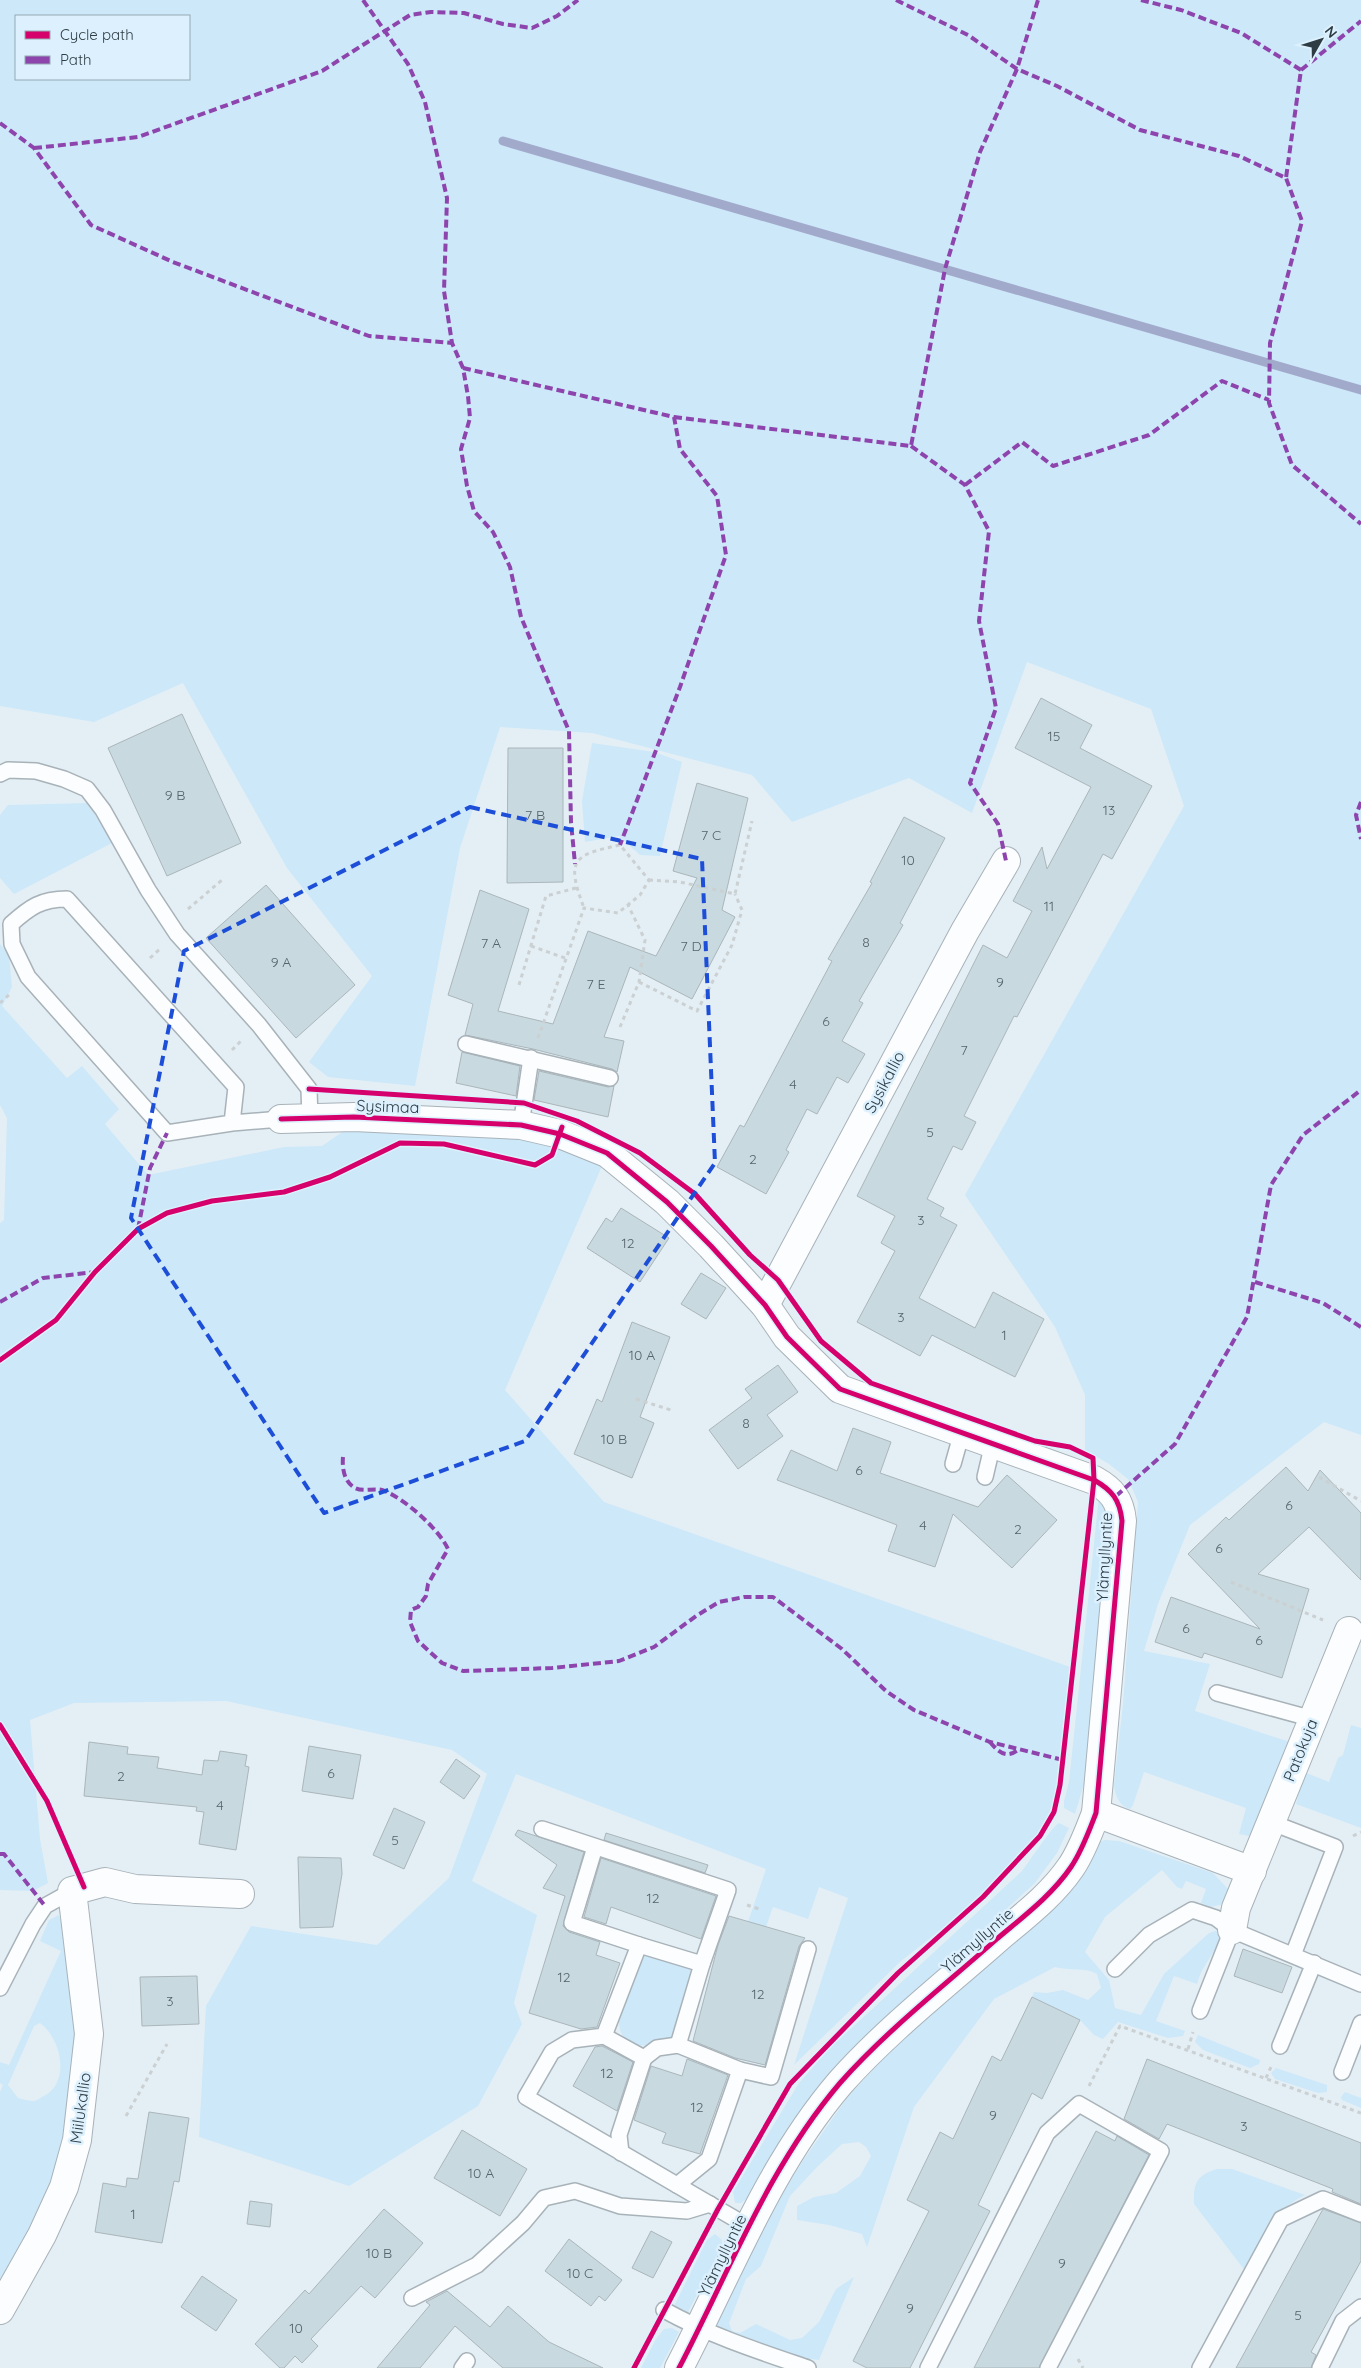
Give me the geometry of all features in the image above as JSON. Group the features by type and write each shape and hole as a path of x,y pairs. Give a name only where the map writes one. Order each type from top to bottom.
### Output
{"street":[{"name":"Sysikallio","path":"765,1305 965,931 1006,861"},
{"name":"Sysimaa","path":"281,1119 354,1117 521,1125 560,1134 607,1153 667,1202 765,1305 787,1337 840,1389 1094,1480"},
{"name":"Ylämyllyntie","path":"679,2368 749,2227 791,2153 825,2102 841,2082 887,2035 1055,1888 1079,1854 1096,1812 1122,1521 1121,1508 1116,1496 1106,1486 1094,1480"},
{"name":"Patokuja","path":"1232,1930 1236,1908 1349,1631"},
{"path":"1096,1812 1252,1870"},
{"path":"72,1891 104,1882 135,1889 240,1894"},
{"name":"Miilukallio","path":"0,2310 42,2235 64,2188 77,2140 89,2034 72,1891"}],"lane":[{"path":"0,774 8,770 36,771 64,779 87,789 103,810 170,924 259,1025 310,1089 310,1118"},
{"path":"232,1123 236,1087 67,899 55,899 32,906 11,924 12,944 28,977 167,1133 232,1123 281,1119"},
{"path":"466,1044 610,1078"},
{"path":"521,1125 531,1058"},
{"path":"953,1464 962,1432"},
{"path":"985,1477 993,1443"},
{"path":"1217,1693 1313,1719"},
{"path":"1270,1822 1335,1847 1293,1955"},
{"path":"542,1830 728,1890 702,1964 678,2046"},
{"path":"596,1847 572,1923 702,1964"},
{"path":"0,1988 33,1924 45,1906 72,1891"},
{"path":"1115,1969 1149,1935 1192,1910 1216,1918 1232,1930 1361,1984"},
{"path":"1200,2011 1232,1930"},
{"path":"604,2036 639,1945"},
{"path":"621,2153 619,2135 644,2058 657,2048 678,2046 740,2070 771,2077 808,1949"},
{"path":"1280,2046 1314,1963"},
{"path":"1342,2072 1361,2023"},
{"path":"644,2058 604,2036 572,2040 552,2052 526,2097 749,2227"},
{"path":"677,2185 709,2158 740,2070"},
{"path":"928,2368 1047,2133 1079,2104 1160,2151 1048,2368"},
{"path":"412,2298 477,2265 523,2223 544,2198 575,2191 620,2206 687,2211 710,2204"},
{"path":"1200,2368 1281,2218 1323,2199 1361,2214"},
{"path":"1320,2368 1344,2320 1361,2307"},
{"path":"664,2310 699,2330 808,2368"}],"path":[{"path":"639,982 697,1011 732,945 742,910 735,894 752,821"},
{"path":"531,1058 584,908 573,880 575,864 586,853 620,845 649,880 680,882 735,894"},
{"path":"170,924 222,880"},
{"path":"584,908 618,913 640,895 649,880"},
{"path":"520,985 546,896 576,888"},
{"path":"620,1027 639,982 645,940 628,905"},
{"path":"531,946 566,958"},
{"path":"216,1065 259,1025"},
{"path":"636,1399 674,1411"},
{"path":"1319,1477 1361,1501"},
{"path":"1231,1582 1349,1631"},
{"path":"1079,2104 1120,2026 1361,2113"},
{"path":"126,2116 167,2044"}],"highlighted area":[{"path":"470,807 702,859 715,1163 525,1441 324,1513 131,1218 184,951"}],"shaded area":[{"path":"0,0 1361,0 1361,1435 1324,1422 1190,1525 1158,1604 1144,1651 1210,1664 1195,1711 1293,1743 1255,1831 1249,1836 1239,1834 1246,1808 1144,1772 1130,1809 1120,1803 1114,1785 1123,1704 1138,1502 1128,1479 1109,1464 1085,1450 1085,1395 1055,1327 965,1195 1184,806 1151,709 1027,662 972,813 909,778 792,822 752,775 592,733 500,727 460,848 415,1086 328,1077 309,1062 372,976 287,868 183,683 94,722 0,706"},
{"path":"592,743 654,752 682,762 660,856 640,855 619,836 585,842 582,801"},
{"path":"88,803 112,843 14,894 0,878 0,815 8,805"},
{"path":"0,944 9,956 12,987 2,1006 67,1078 82,1066 119,1109 105,1124 148,1175 284,1147 322,1146 354,1124 520,1134 602,1166 505,1390 604,1502 1073,1668 1060,1785 1054,1812 1040,1836 983,1897 901,1961 794,2065 848,1898 819,1887 808,1919 773,1907 766,1927 748,1922 766,1869 516,1774 472,1881 537,1915 514,2003 522,2024 478,2106 349,2186 199,2137 206,2006 251,1926 377,1945 449,1878 487,1774 452,1750 226,1701 74,1703 30,1720 40,1839 48,1883 33,1891 0,1890 0,1223 4,1220 7,1118 0,1105"},
{"path":"1099,1496 1110,1512 1088,1770 1075,1814 1064,1808 1064,1801 1069,1782"},
{"path":"1351,1725 1361,1728 1361,1828 1296,1804 1304,1772 1329,1782 1338,1758 1343,1755"},
{"path":"1059,1823 1069,1828 1057,1853 1035,1883 843,2058 813,2094 781,2140 748,2198 741,2203 735,2203 733,2192 799,2083 831,2047 1022,1871"},
{"path":"1105,1840 1119,1841 1213,1873 1230,1891 1227,1903 1211,1907 1201,1903 1206,1889 1186,1881 1182,1889 1177,1887 1162,1870 1105,1917 1085,1952 1109,1980 1115,2008 1141,2015 1164,1974 1209,1933 1218,1930 1221,1935 1219,1942 1202,1971 1197,1984 1174,1976 1156,2021 1185,2031 1183,2036 1168,2038 1118,2022 1103,2039 1094,2035 1080,2020 1032,1997 1034,1992 1047,1993 1063,1990 1088,2000 1101,1988 1097,1974 1087,1971 1055,1967 994,1999 914,2107 867,2247 862,2234 829,2225 797,2220 797,2206 814,2197 836,2193 860,2176 871,2156 866,2147 859,2142 842,2144 790,2196 761,2266 746,2279 729,2323 732,2331 740,2333 756,2324 790,2340 802,2338 819,2322 836,2289 854,2277 819,2360 782,2355 716,2327 716,2320 772,2210 804,2159 847,2098 901,2039 1098,1842"},
{"path":"59,1915 73,1964 78,2014 65,2141 42,2210 0,2291 0,2092 3,2085 0,2083 0,2062 9,2065 61,1951 40,1941 49,1920","holes":["40,2023 47,2030 58,2049 60,2060 58,2081 44,2096 34,2101 18,2098 8,2085 34,2026"]},
{"path":"645,1953 652,1953 694,1970 671,2038 645,2046 629,2042 624,2037 620,2030 619,2019 641,1957"},
{"path":"1198,2035 1260,2060 1259,2064 1250,2068 1203,2050 1195,2042"},
{"path":"1276,2068 1327,2085 1327,2092 1318,2093 1275,2079 1271,2073"},
{"path":"1345,2092 1361,2098 1361,2108 1342,2100 1341,2097"},
{"path":"1217,2169 1232,2169 1305,2195 1293,2202 1275,2218 1262,2237 1246,2272 1194,2204 1194,2191 1198,2181 1205,2174"},
{"path":"715,2234 722,2240 722,2246 686,2316 676,2311 674,2306 707,2240"},
{"path":"672,2328 679,2332 660,2368 641,2368 656,2339 664,2329"}],"building":[{"path":"1041,698 1092,725 1080,748 1152,786 1112,859 1103,854 1017,1017 1014,1016 964,1116 976,1122 962,1150 953,1146 927,1199 944,1208 940,1216 957,1225 919,1298 975,1328 993,1292 1044,1319 1015,1377 932,1335 920,1356 857,1322 895,1251 881,1243 895,1216 857,1196 983,945 1007,958 1032,911 1013,901 1042,847 1047,869 1091,787 1015,748"},
{"path":"182,714 241,843 167,876 108,748"},
{"path":"508,748 563,748 563,882 507,883"},
{"path":"697,783 748,798 722,910 735,917 692,999 630,967 604,1037 624,1041 617,1072 612,1069 533,1049 465,1035 473,1004 448,995 480,890 529,909 498,1011 553,1024 588,931 656,956 697,878 673,871"},
{"path":"904,817 945,838 900,923 903,925 859,1001 863,1003 842,1041 865,1054 848,1083 837,1077 817,1114 807,1109 786,1150 789,1152 766,1194 717,1167 740,1125 744,1127 832,961 828,959 872,883 870,882"},
{"path":"266,885 355,985 296,1038 206,938"},
{"path":"462,1052 520,1066 516,1096 456,1083"},
{"path":"539,1071 608,1087 614,1086 608,1117 534,1100"},
{"path":"621,1208 669,1238 640,1282 587,1248 606,1218 612,1222"},
{"path":"701,1273 726,1288 706,1319 681,1304"},
{"path":"632,1322 670,1337 640,1417 654,1423 632,1478 574,1454 597,1399 602,1402"},
{"path":"778,1365 798,1392 767,1415 783,1436 738,1469 709,1430 752,1398 745,1389"},
{"path":"853,1428 891,1442 880,1473 978,1507 1007,1475 1057,1520 1012,1568 953,1514 935,1567 888,1551 897,1525 777,1480 791,1450 837,1471"},
{"path":"1286,1467 1308,1491 1320,1470 1361,1513 1361,1580 1309,1527 1258,1574 1309,1589 1282,1678 1204,1653 1202,1658 1155,1642 1171,1597 1260,1629 1188,1554 1226,1517 1229,1520"},
{"path":"89,1742 128,1747 127,1754 159,1757 157,1768 202,1775 204,1760 218,1761 220,1751 247,1755 245,1766 249,1767 236,1850 199,1844 204,1812 196,1811 197,1807 84,1796"},
{"path":"309,1746 361,1755 353,1799 302,1791"},
{"path":"456,1759 480,1776 464,1799 440,1782"},
{"path":"394,1808 425,1822 404,1869 373,1855"},
{"path":"518,1830 584,1852 563,1926 569,1932 600,1942 596,1955 620,1963 597,2027 581,2029 529,2013 565,1896 543,1888 557,1865 515,1835"},
{"path":"606,1833 708,1865 705,1873 604,1840"},
{"path":"298,1857 341,1858 342,1874 333,1927 300,1928"},
{"path":"601,1858 716,1896 701,1939 611,1907 606,1924 584,1917"},
{"path":"729,1916 805,1938 799,1946 765,2065 735,2058 693,2041 718,1945"},
{"path":"1243,1949 1292,1967 1282,1993 1234,1976"},
{"path":"197,1976 199,2024 142,2026 140,1977"},
{"path":"1032,1997 1080,2020 1042,2099 1032,2093 978,2205 990,2211 910,2368 867,2368 853,2361 929,2211 907,2200 940,2132 953,2139 992,2056 1001,2061"},
{"path":"602,2046 633,2062 617,2111 573,2086 595,2047"},
{"path":"687,2059 728,2075 700,2154 662,2143 666,2133 634,2120 651,2066 682,2076"},
{"path":"1147,2059 1361,2143 1361,2204 1332,2192 1333,2189 1167,2124 1159,2139 1124,2119"},
{"path":"149,2112 189,2118 179,2182 174,2181 162,2243 95,2232 103,2183 126,2187 127,2178 138,2179"},
{"path":"462,2130 527,2169 500,2216 434,2178"},
{"path":"1096,2131 1115,2141 1117,2136 1149,2155 1039,2368 974,2368"},
{"path":"250,2201 272,2204 270,2227 247,2224"},
{"path":"384,2209 423,2243 375,2298 361,2286 311,2339 318,2346 302,2363 295,2356 284,2368 280,2368 255,2344 305,2290 309,2294"},
{"path":"1323,2209 1361,2223 1361,2261 1311,2352 1316,2355 1311,2368 1236,2368"},
{"path":"651,2231 672,2242 653,2278 632,2268"},
{"path":"569,2239 622,2280 605,2301 599,2296 591,2306 545,2271"},
{"path":"202,2276 237,2300 216,2331 181,2307"},
{"path":"447,2291 490,2327 508,2306 549,2342 603,2368 503,2368 455,2326 420,2368 377,2368 430,2305 426,2302"}],"waterway":[{"path":"503,141 1361,390"}],"marked path":[{"path":"363,0 408,64 425,102 447,198 444,291 452,343 463,368 468,396 470,418 461,449 467,486 474,511 493,532 510,567 521,617 569,731 571,822 575,864"},
{"path":"34,148 138,137 322,71 410,15 431,12 464,13 503,24 532,28 557,16 578,0"},
{"path":"896,0 968,35 1017,69 1057,86 1140,130 1239,156 1286,178 1302,221 1270,343 1269,403 1292,465 1361,524"},
{"path":"674,417 911,446 945,269 980,152 1017,69 1038,0"},
{"path":"1141,0 1181,10 1241,33 1301,70 1286,178"},
{"path":"1301,70 1361,21"},
{"path":"0,123 34,148 91,225 173,262 369,336 452,343"},
{"path":"463,368 674,417 680,449 717,496 726,555 680,687 620,845"},
{"path":"965,485 1022,442 1053,466 1149,435 1222,381 1269,400"},
{"path":"911,446 965,485 989,531 979,621 996,708 970,783 998,824 1006,861"},
{"path":"1361,802 1356,815 1361,839"},
{"path":"1116,1496 1175,1444 1247,1317 1271,1185 1303,1135 1361,1090"},
{"path":"138,1229 150,1168 167,1133"},
{"path":"0,1302 43,1278 95,1272"},
{"path":"1255,1282 1323,1303 1361,1327"},
{"path":"343,1457 344,1474 351,1485 361,1490 382,1490 400,1499 429,1523 448,1549 428,1584 426,1596 418,1607 411,1610 410,1622 418,1641 442,1663 463,1671 552,1668 619,1661 654,1647 696,1616 719,1602 744,1597 773,1597 842,1649 886,1691 914,1710 990,1742 1063,1760"},
{"path":"990,1742 1000,1752 1007,1754 1011,1754 1019,1749"},
{"path":"0,1854 4,1854 45,1906"}],"cycle path":[{"path":"309,1089 524,1103 577,1121 640,1153 695,1194 750,1255 778,1280 821,1341 871,1383 1035,1441 1070,1447 1093,1458 1094,1480 1060,1785 1054,1812 1040,1836 983,1897 898,1973 790,2084 718,2209 634,2368"},
{"path":"281,1119 354,1117 521,1125 560,1134 607,1153 667,1202 711,1246 765,1305 787,1337 840,1389 1094,1480 1114,1496 1119,1507 1122,1521 1096,1813 1079,1854 1071,1867 1046,1896 917,2008 858,2063 815,2115 771,2184 679,2368"},
{"path":"0,1360 56,1320 95,1272 138,1229 167,1213 212,1201 284,1192 330,1177 400,1143 444,1144 535,1165 552,1155 562,1127"},
{"path":"0,1725 47,1801 84,1887"}]}
